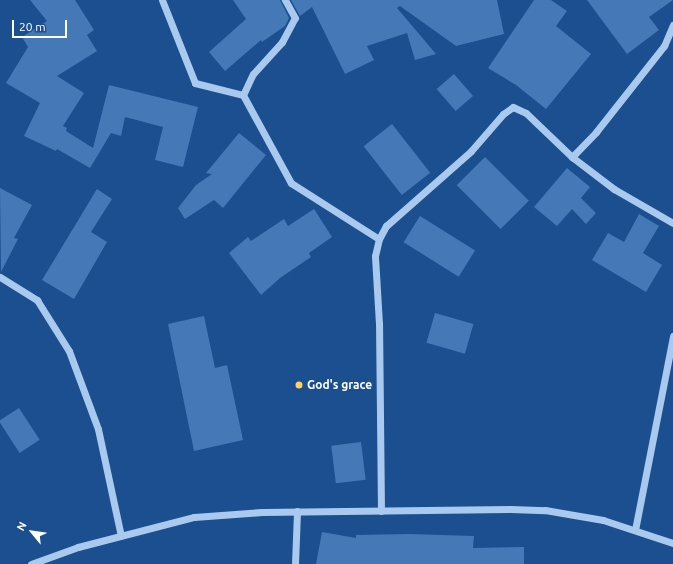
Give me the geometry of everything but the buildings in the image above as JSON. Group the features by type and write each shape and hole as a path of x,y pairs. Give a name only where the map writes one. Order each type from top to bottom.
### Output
{"street":[{"path":"162,0 194,83 243,95 290,183 379,239"},
{"path":"243,95 253,74 282,42 295,18 285,0"},
{"path":"572,157 596,132 664,46 673,25"},
{"path":"381,510 379,324 376,256 379,239 386,226 471,151 503,114 514,107 526,113 572,157 614,188 673,223"},
{"path":"0,277 38,300 68,351 98,429 122,536"},
{"path":"635,530 673,336"},
{"path":"31,564 122,536 194,517 297,512 381,510 545,510 603,520 673,542"},
{"path":"295,564 297,512"}],"place":[{"name":"God's grace","path":"299,385"}]}
